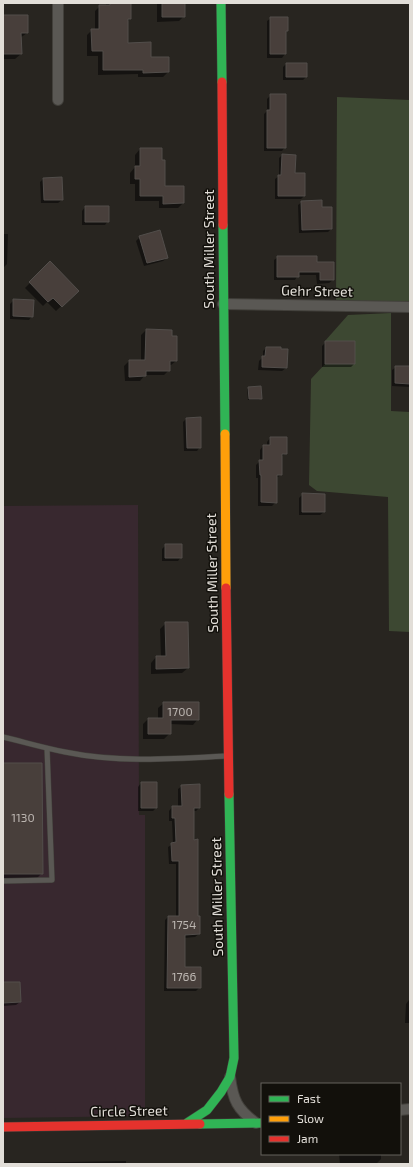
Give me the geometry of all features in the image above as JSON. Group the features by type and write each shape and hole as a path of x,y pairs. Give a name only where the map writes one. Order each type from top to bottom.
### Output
{"street":[{"path":"58,3 58,100"},
{"name":"South Miller Street","path":"187,1123 207,1110 221,1092 230,1077 234,1058 228,756 221,3"},
{"name":"Gehr Street","path":"223,304 410,307"},
{"name":"Circle Street","path":"230,1077 236,1103 244,1114 259,1123"},
{"name":"Circle Street","path":"3,1127 259,1123"}],"lane":[{"path":"3,737 66,753 110,758 160,760 228,756"},
{"path":"3,881 52,880 47,748"}],"shaded area":[{"path":"138,505 139,815 145,815 145,1116 3,1118 3,506"}],"green space":[{"path":"337,97 410,100 410,304 336,303"},
{"path":"391,313 391,411 410,412 410,632 389,631 388,497 317,491 309,485 311,379 325,364 325,341 348,315"}],"building":[{"path":"110,3 131,3 131,19 128,19 128,43 151,42 151,57 169,57 169,72 143,73 143,70 103,70 103,51 92,51 91,29 99,29 99,5 110,5"},
{"path":"162,3 185,3 185,17 162,17"},
{"path":"3,15 28,15 28,33 21,33 22,54 3,54"},
{"path":"270,17 288,17 288,31 286,31 286,54 270,54"},
{"path":"286,63 307,63 307,77 286,77"},
{"path":"270,94 286,94 286,148 267,148 267,110 270,110"},
{"path":"140,148 162,148 162,160 165,160 165,186 184,186 184,203 163,204 163,196 140,196 140,179 135,179 135,166 140,166"},
{"path":"282,154 296,155 295,173 305,173 305,196 278,196 278,175 281,175"},
{"path":"62,177 63,200 44,200 43,178"},
{"path":"322,200 322,207 332,207 332,229 302,230 301,201"},
{"path":"85,206 109,206 109,222 85,222"},
{"path":"160,230 168,258 147,263 139,236"},
{"path":"277,256 317,256 317,262 334,262 334,280 320,280 320,272 299,272 299,277 277,277"},
{"path":"50,261 79,291 62,307 53,298 48,302 29,282"},
{"path":"13,299 34,300 33,317 13,316"},
{"path":"146,329 172,330 172,336 177,336 177,361 170,361 170,371 146,371 146,376 129,377 129,360 145,360"},
{"path":"325,341 355,341 355,364 325,364"},
{"path":"266,347 281,347 281,349 288,349 287,368 262,367 262,356 265,356"},
{"path":"395,366 410,366 410,384 395,383"},
{"path":"261,386 262,399 249,399 248,387"},
{"path":"201,417 201,448 187,448 186,418"},
{"path":"270,437 287,437 287,454 282,454 282,475 277,475 277,503 261,502 261,475 259,460 263,460 263,445 270,445"},
{"path":"302,493 325,494 325,512 302,512"},
{"path":"165,544 182,544 182,558 165,558"},
{"path":"165,622 188,622 189,668 156,669 156,656 166,656"},
{"path":"163,702 199,702 199,720 171,720 171,734 148,734 148,718 163,718"},
{"path":"3,763 42,763 43,874 3,874"},
{"path":"141,782 157,782 157,808 141,808"},
{"path":"200,784 200,808 194,808 194,840 198,839 198,916 200,916 200,934 185,935 185,967 201,967 201,988 167,988 168,916 179,916 179,861 172,861 171,843 176,842 175,818 172,818 172,806 182,806 181,785"},
{"path":"3,982 20,982 21,1002 3,1003"}],"traffic: fast":[{"path":"221,3 222,82"},
{"path":"223,225 225,434"},
{"path":"187,1123 207,1110 221,1092 230,1077 234,1058 229,794"},
{"path":"200,1124 261,1123"}],"traffic: slow":[{"path":"225,434 226,588"}],"traffic: jam":[{"path":"222,82 223,225"},
{"path":"226,588 229,794"},
{"path":"3,1127 200,1124"}]}
